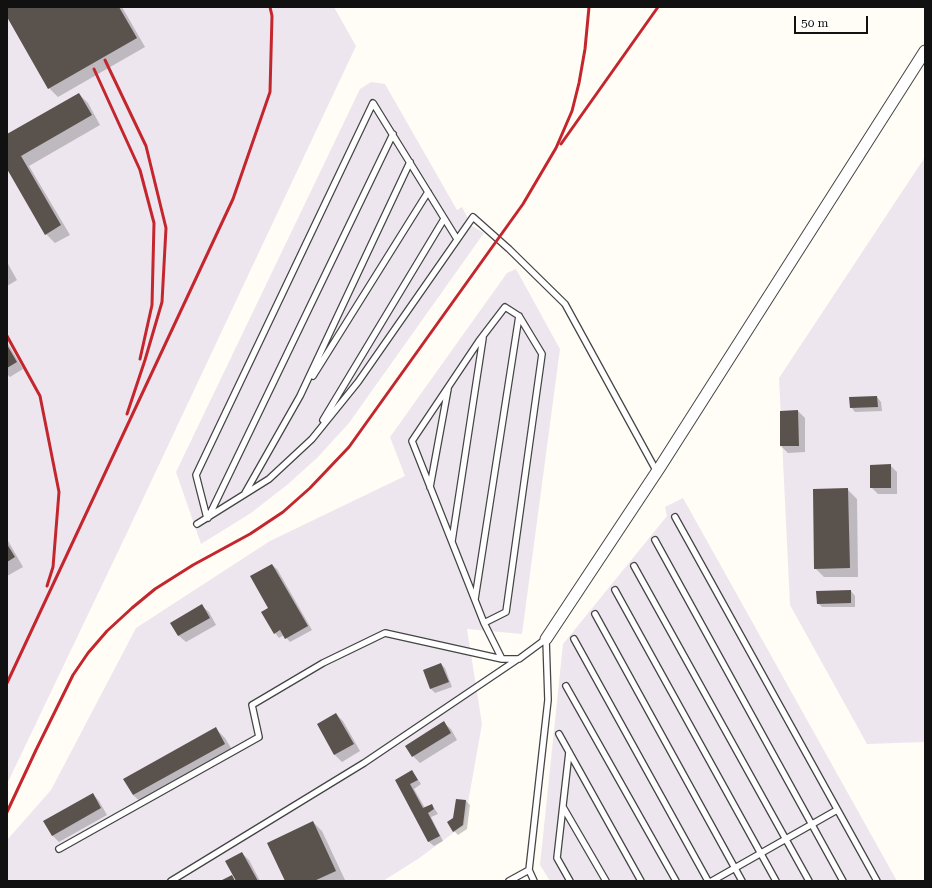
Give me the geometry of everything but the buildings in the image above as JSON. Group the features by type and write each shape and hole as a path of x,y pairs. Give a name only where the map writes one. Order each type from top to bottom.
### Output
{"street":[{"path":"546,640 657,472 925,51"}],"lane":[{"path":"207,518 196,476 373,103 457,239"},
{"path":"207,518 393,134"},
{"path":"300,396 410,162"},
{"path":"244,495 300,396 428,192"},
{"path":"197,524 269,479 312,439 358,382 472,217 509,249 564,304 657,472"},
{"path":"312,439 444,219"},
{"path":"484,623 506,612 542,354 519,316 505,307 484,335 412,441 484,623 502,659"},
{"path":"475,599 519,316"},
{"path":"452,542 484,335"},
{"path":"430,487 449,387"},
{"path":"675,517 877,881"},
{"path":"656,540 842,881"},
{"path":"634,566 809,881"},
{"path":"615,590 776,881"},
{"path":"595,614 742,881"},
{"path":"59,849 259,737 252,705 323,663 385,633 502,659 519,659"},
{"path":"574,639 708,881"},
{"path":"171,881 364,763 546,640"},
{"path":"534,881 529,870 548,700 546,640"},
{"path":"566,686 676,881"},
{"path":"560,734 641,881"},
{"path":"569,752 557,858 570,881"},
{"path":"563,807 606,881"},
{"path":"712,881 837,810"},
{"path":"509,881 529,870"}],"shaded area":[{"path":"7,7 334,7 356,46 7,784"},
{"path":"371,82 385,84 457,210 462,207 472,226 484,233 349,423 318,457 287,485 251,513 201,544 176,472 360,89"},
{"path":"925,157 925,742 867,744 790,605 779,378"},
{"path":"516,269 560,349 522,634 467,629 482,724 464,825 418,859 383,881 7,881 7,840 51,790 136,628 270,541 405,476 390,437 507,273"},
{"path":"683,498 897,881 550,881 540,865 563,644 667,516 665,507"}],"railway":[{"path":"7,683 233,199 270,92 272,16 270,7"},
{"path":"7,812 73,675 88,653 107,631 155,589 193,565 250,534 283,512 310,488 349,447 523,204 556,148 572,111 579,83 585,49 589,7"},
{"path":"561,144 658,7"},
{"path":"105,60 146,146 166,228 162,302 127,414"},
{"path":"94,69 140,170 154,223 152,305 140,359"},
{"path":"7,336 40,396 59,492 53,567 47,586"}]}
